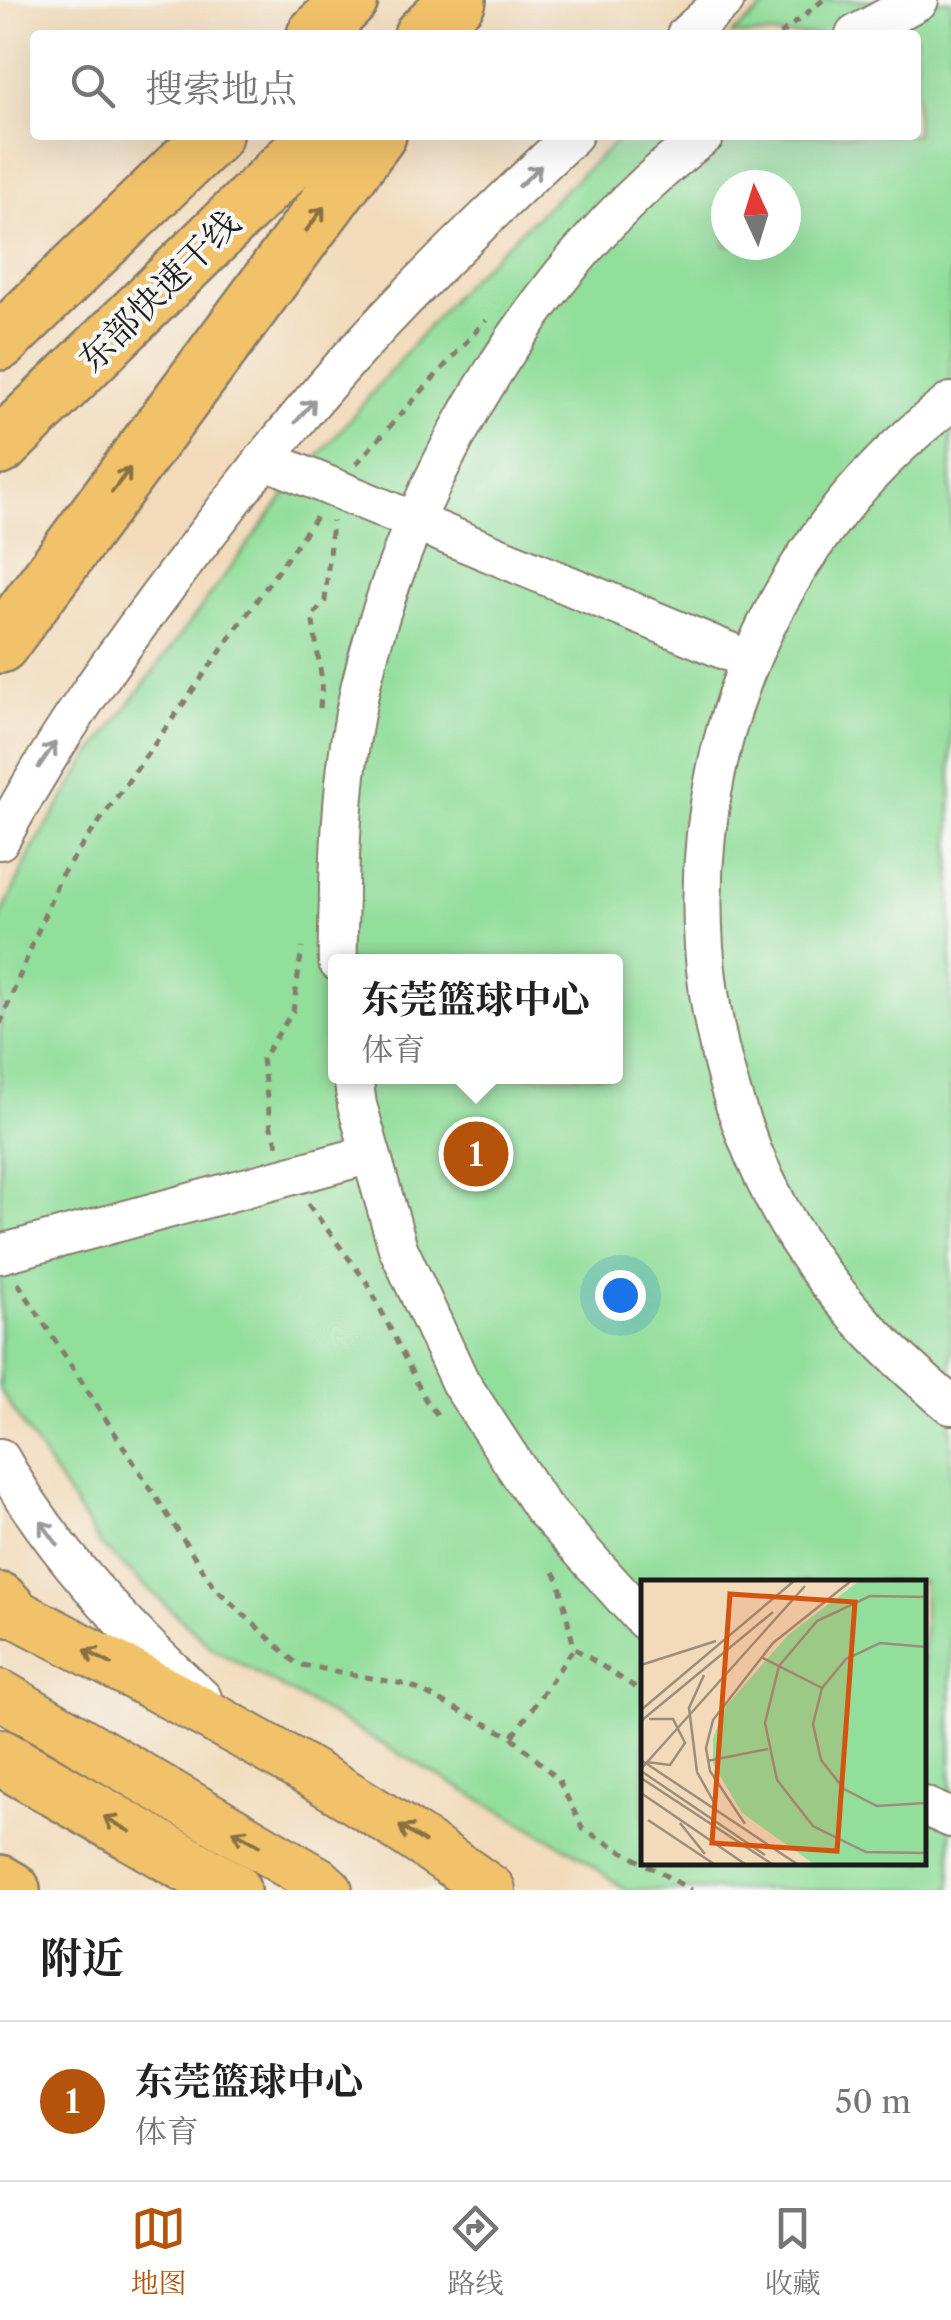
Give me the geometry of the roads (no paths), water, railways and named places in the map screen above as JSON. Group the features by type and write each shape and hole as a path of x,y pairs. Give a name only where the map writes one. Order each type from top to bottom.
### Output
{"highway":[{"path":"320,30 350,0"},
{"path":"427,30 458,0"},
{"path":"461,30 484,0"},
{"path":"0,304 209,140"},
{"name":"东部快速干线","path":"0,342 210,140"},
{"name":"东部快速干线","path":"9,441 313,140"},
{"path":"0,645 374,140"},
{"path":"0,1757 232,1890"},
{"path":"0,1883 12,1890"}],"main road":[{"path":"3,1605 236,1730 416,1836 492,1890"},
{"path":"0,1694 328,1887"}],"street":[{"path":"692,30 726,0"},
{"path":"865,30 919,0"},
{"path":"0,840 38,768 120,647 264,459 398,307 568,140"},
{"path":"338,954 341,808 366,662 413,521 481,388 568,268 672,160 698,140"},
{"path":"951,402 914,431 848,499 792,576 749,660 720,750 703,843 701,937 713,1031 739,1122 779,1208 831,1287 894,1358 951,1405"},
{"path":"264,459 749,660"},
{"path":"354,1084 398,1248 460,1382 542,1507 641,1617"},
{"path":"5,1263 372,1154"},
{"path":"0,1458 67,1557 144,1645 236,1730"},
{"path":"926,1807 951,1818"}],"place":[{"name":"东莞篮球中心","path":"476,1154"}]}
